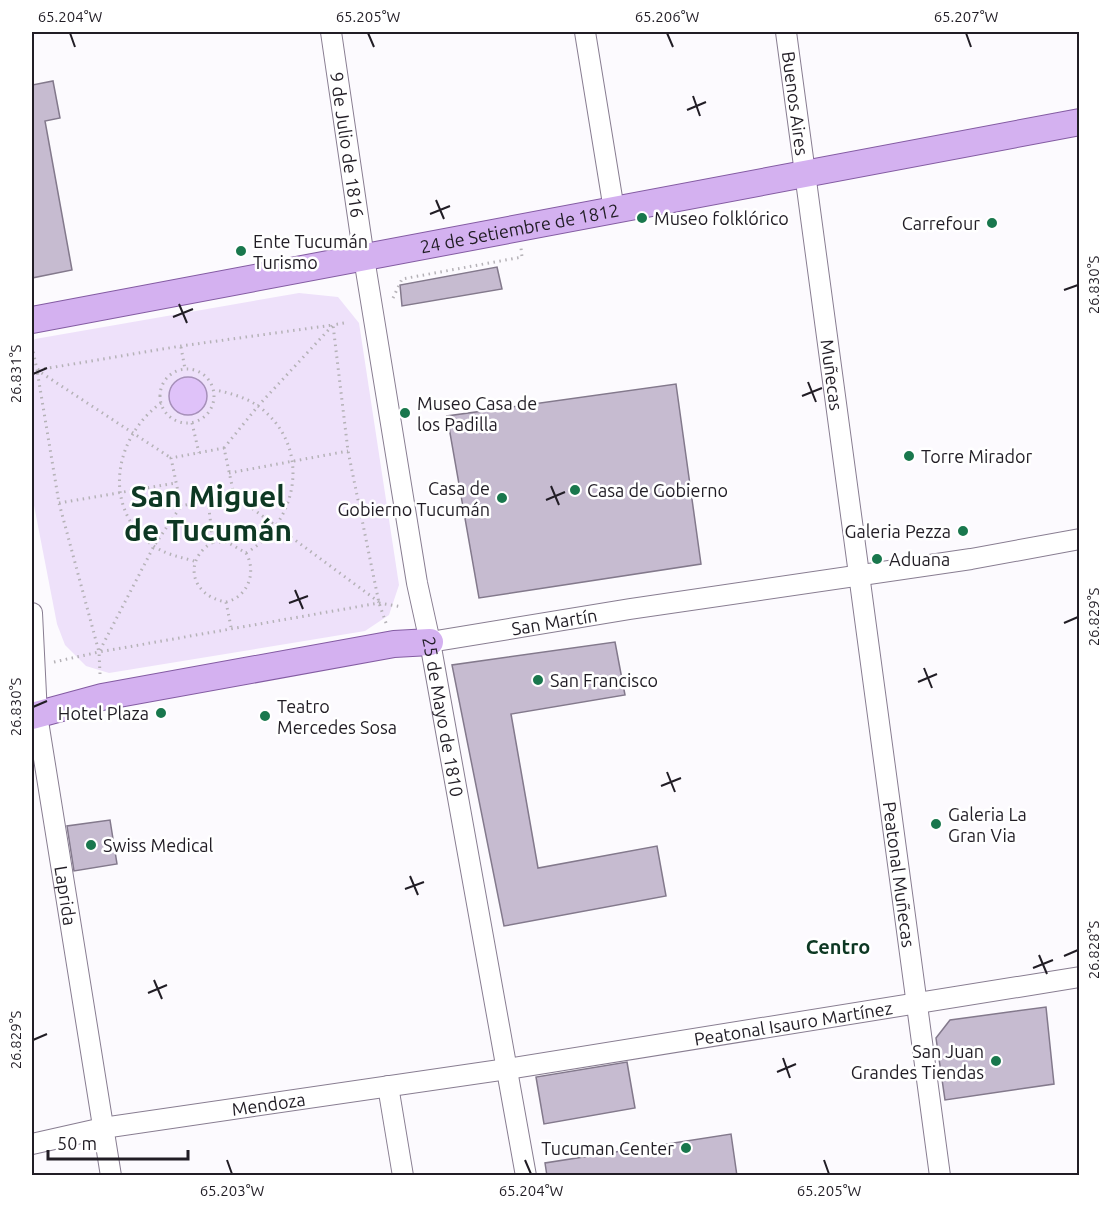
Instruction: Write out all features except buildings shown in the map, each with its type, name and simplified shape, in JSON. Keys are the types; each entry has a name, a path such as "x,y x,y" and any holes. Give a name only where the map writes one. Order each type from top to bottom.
{"main road":[{"name":"24 de Setiembre de 1812","path":"32,320 520,227 806,176 1080,122"},
{"name":"San Martín","path":"34,716 102,697 394,644 430,642"}],"street":[{"name":"9 de Julio de 1816","path":"331,32 364,258"},
{"path":"585,32 614,210"},
{"name":"Buenos Aires","path":"786,32 806,176"},
{"name":"Muñecas","path":"806,176 858,575"},
{"name":"25 de Mayo de 1810","path":"364,258 417,583 430,642 526,1176"},
{"name":"San Martín","path":"430,642 971,559 1080,539"},
{"name":"Peatonal Muñecas","path":"858,575 940,1176"},
{"name":"Laprida","path":"32,613 36,666 34,716 111,1176"},
{"name":"Peatonal Isauro Martínez","path":"507,1069 1080,977"},
{"name":"Mendoza","path":"32,1144 103,1128 507,1069"},
{"path":"388,1086 403,1176"}],"path":[{"path":"393,298 402,279 522,257 520,227"},
{"path":"32,371 344,322"},
{"path":"37,370 171,458 224,448 258,406 333,325"},
{"path":"333,325 348,451 379,603"},
{"path":"32,346 59,503 99,652"},
{"path":"181,346 184,369"},
{"path":"215,390 213,406 208,414 192,423 175,420 168,415 161,403 163,383 176,371 184,369 202,373 215,390 237,395 258,406 274,421 286,440 292,462 290,496 276,528 260,544 246,553"},
{"path":"161,403 147,413 131,432 121,461 120,492 127,513 139,531 154,546 174,557 194,561"},
{"path":"192,423 199,453"},
{"path":"224,448 234,495 379,603"},
{"path":"229,473 348,451"},
{"path":"171,458 181,506"},
{"path":"59,503 176,483"},
{"path":"99,652 154,546 181,506 234,495"},
{"path":"208,501 213,542"},
{"path":"406,513 462,505"},
{"path":"213,542 227,542 246,553 252,570 249,584 233,600 226,602 214,600 202,591 194,577 194,561 202,549 213,542"},
{"path":"226,602 231,627"},
{"path":"36,666 231,627 379,603"}],"shaded area":[{"path":"299,293 338,297 359,323 399,585 389,615 365,631 109,673 86,666 65,645 57,624 32,495 32,343 35,339"},
{"path":"188,377 202,382 207,396 202,410 188,415 174,410 169,396 174,382"}],"place":[{"name":"Museo folklórico","path":"642,218"},
{"name":"Carrefour","path":"992,223"},
{"name":"Ente Tucumán Turismo","path":"241,251"},
{"name":"Museo Casa de los Padilla","path":"405,413"},
{"name":"Torre Mirador","path":"909,456"},
{"name":"Casa de Gobierno","path":"575,490"},
{"name":"Casa de Gobierno Tucumán","path":"502,498"},
{"name":"Galeria Pezza","path":"963,531"},
{"name":"Aduana","path":"877,559"},
{"name":"San Francisco","path":"538,680"},
{"name":"Hotel Plaza","path":"161,713"},
{"name":"Teatro Mercedes Sosa","path":"265,716"},
{"name":"Galeria La Gran Via","path":"936,824"},
{"name":"Swiss Medical","path":"91,845"},
{"name":"San Juan Grandes Tiendas","path":"996,1061"},
{"name":"Tucuman Center","path":"686,1148"}],"district":[{"name":"San Miguel de Tucumán","path":"208,513"},
{"name":"Centro","path":"838,946"}]}
